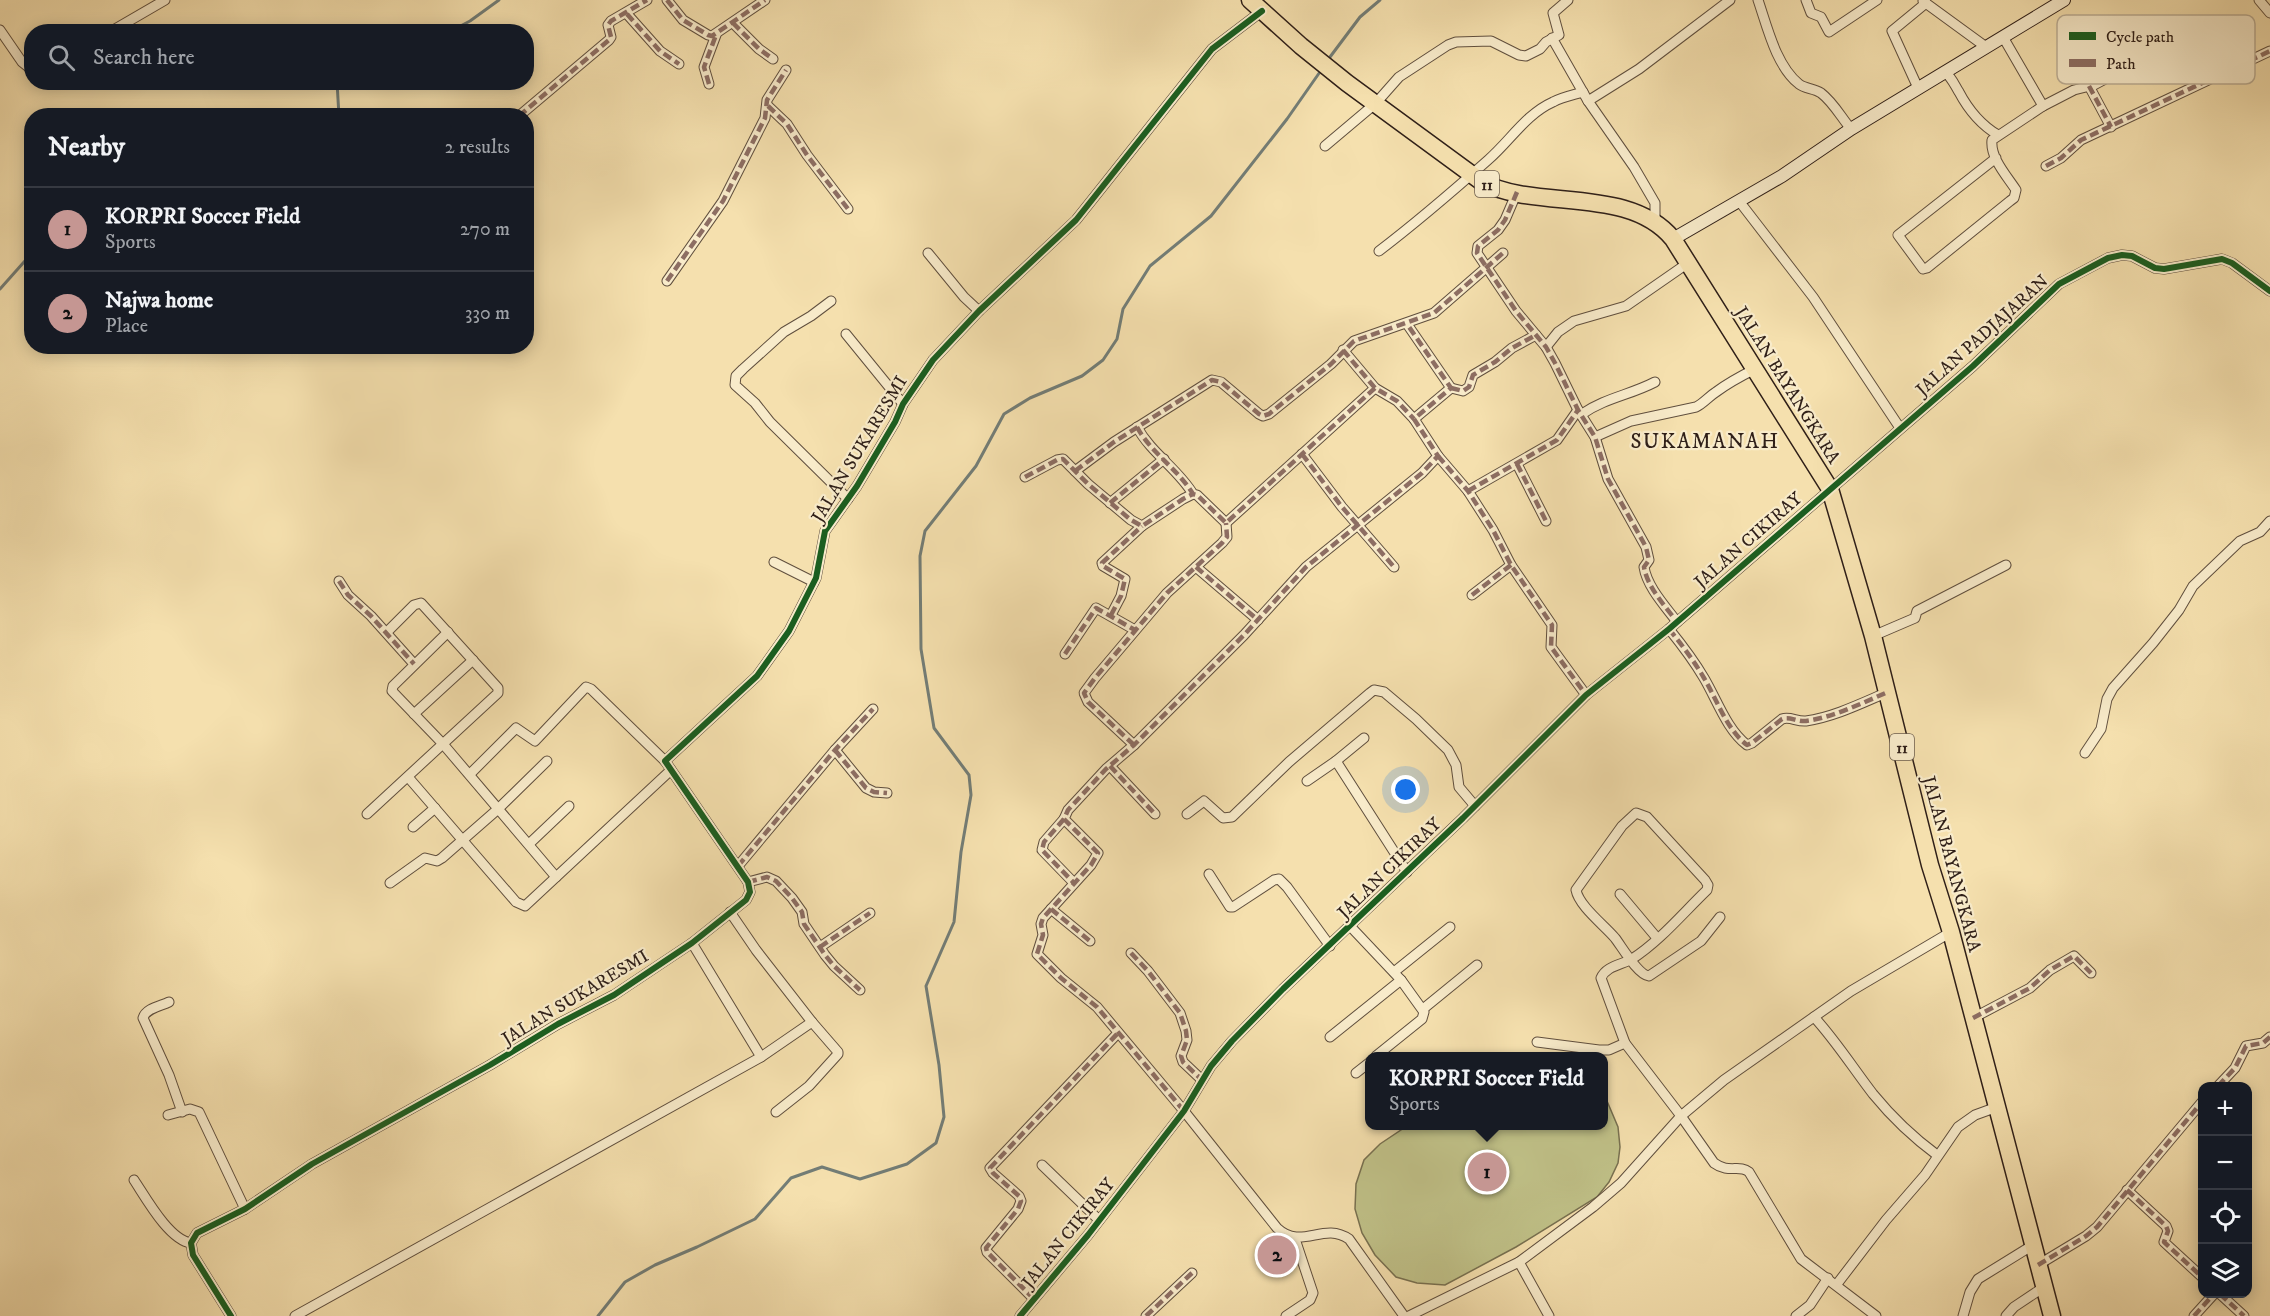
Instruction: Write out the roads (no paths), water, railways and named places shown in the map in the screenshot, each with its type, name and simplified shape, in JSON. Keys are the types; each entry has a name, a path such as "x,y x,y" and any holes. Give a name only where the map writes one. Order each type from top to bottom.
{"highway":[{"name":"11","path":"1256,6 1347,83 1471,174 1491,186 1621,208 1655,221"},
{"name":"JALAN BAYANGKARA","path":"1655,221 1673,239 1830,489 1873,636 1930,865 1951,932 2052,1316"}],"street":[{"path":"124,24 165,0"},
{"path":"528,108 609,40 611,37 609,23 647,0"},
{"path":"667,0 683,20 708,35 716,35"},
{"path":"709,84 704,67 716,35 765,0"},
{"path":"1325,146 1376,104 1399,77 1448,45 1456,42 1491,41 1526,56 1540,49 1559,32 1553,13 1568,0"},
{"path":"1379,251 1430,211 1540,110 1553,102 1586,97 1639,69 1730,0"},
{"path":"1806,0 1811,14 1821,17 1830,32 1877,0"},
{"path":"1673,239 1782,176 1851,129 2064,0"},
{"path":"2259,0 2270,13"},
{"path":"1760,1 1770,38 1795,79 1804,87 1822,94 1851,129"},
{"path":"1918,88 1892,31 1924,1 1986,47"},
{"name":"JALAN SUKARESMI","path":"462,839 519,904 528,905 764,668 789,631 814,582 825,531 848,499 895,422 903,404 933,360 979,311 1082,213 1212,49 1256,6"},
{"path":"627,14 660,51 679,64"},
{"path":"732,22 759,50 773,59"},
{"path":"0,30 24,64"},
{"path":"2003,37 2043,106"},
{"path":"1552,38 1586,97 1634,167 1655,203 1655,221"},
{"path":"2255,58 2270,51"},
{"path":"667,281 723,201 765,118 767,100 786,70"},
{"path":"1945,72 1952,77 1959,94 1978,119 1998,135"},
{"path":"1996,158 1898,235 1923,269 2014,198 2016,190 1996,158 1991,143 1998,135 2043,106 2074,90 2093,84"},
{"path":"2046,166 2061,158 2081,140 2201,84"},
{"path":"2089,86 2111,127"},
{"path":"768,106 787,124 807,155 848,209"},
{"path":"1517,192 1498,230 1476,249 1516,311 1546,347 1595,437 1608,479 1646,547 1649,560 1644,567 1645,574 1677,622"},
{"path":"1739,201 1813,297 1900,429"},
{"path":"928,253 964,297 979,311"},
{"path":"1075,471 1137,427 1212,380 1221,382 1259,414 1267,415 1331,364 1354,341 1434,313 1503,253"},
{"name":"JALAN PADJAJARAN","path":"1830,489 1979,360 2059,284 2108,258 2128,255 2155,268 2164,269 2222,259 2232,263 2270,291"},
{"path":"1546,347 1558,332 1574,321 1626,306 1688,263"},
{"path":"831,301 784,332 736,376 735,385 848,499"},
{"path":"1407,324 1451,388 1463,391 1469,387 1473,375 1495,362 1512,348 1536,335"},
{"path":"846,334 903,404"},
{"path":"1343,350 1375,388 1407,409 1438,456 1468,491 1493,530 1511,565 1552,625 1551,647 1586,695"},
{"path":"1595,437 1631,421 1704,404 1713,394 1755,369"},
{"path":"1468,491 1557,440 1580,412 1599,402 1636,392 1655,382"},
{"path":"1226,523 1364,401 1375,388"},
{"path":"1414,420 1451,388"},
{"path":"1134,746 1084,696 1095,678 1167,593 1224,540 1227,534 1226,523 1197,495 1193,494 1185,480 1141,435 1137,427"},
{"path":"1302,454 1394,567"},
{"path":"1074,884 1042,850 1044,842 1064,819 1068,810 1258,620 1306,567 1422,473 1438,456"},
{"path":"1025,477 1061,459 1110,503 1142,526"},
{"path":"1110,503 1164,459"},
{"path":"1517,464 1546,521"},
{"name":"JALAN CIKIRAY","path":"1020,1316 1184,1111 1202,1080 1232,1041 1586,695 1670,629 1830,489"},
{"path":"1111,615 1121,596 1125,579 1103,566 1102,563 1142,526 1193,494"},
{"path":"2085,753 2101,729 2107,699 2113,688 2179,610 2193,586 2240,541 2260,532 2270,521"},
{"path":"774,562 814,582"},
{"path":"1472,595 1511,565"},
{"path":"1873,636 1915,618 1917,611 2006,565"},
{"path":"1196,567 1258,620"},
{"path":"339,581 348,595 387,632 414,664"},
{"path":"366,814 498,693 498,688 419,603 387,632"},
{"path":"1065,654 1093,610 1099,608 1135,630"},
{"path":"1670,629 1687,651 1740,739 1747,745 1782,719 1788,717 1804,721 1843,711 1888,692"},
{"path":"448,632 391,688 470,774 556,877"},
{"path":"414,714 473,660"},
{"path":"470,774 516,728 535,741 586,687 591,689 668,766 748,882 764,877 776,881 802,912 804,924 834,966 860,990"},
{"path":"1187,814 1204,801 1223,818 1232,817 1289,762 1370,693 1379,690 1416,719 1448,750 1456,765 1460,787 1474,806"},
{"path":"738,866 835,750 873,709"},
{"path":"1307,781 1364,738"},
{"path":"835,750 866,788 887,794"},
{"path":"390,883 425,858 439,860 547,761"},
{"path":"1336,761 1407,872"},
{"path":"1110,766 1155,814"},
{"path":"408,777 462,839"},
{"path":"529,844 569,806"},
{"path":"413,827 435,808"},
{"path":"1720,917 1701,941 1649,976 1642,974 1631,959 1608,929 1581,900 1576,890 1622,826 1636,813 1647,817 1708,885 1707,890 1657,938 1631,959 1608,969 1601,978 1625,1043 1714,1163 1726,1170 1743,1168 1749,1172 1795,1252 1807,1264 1837,1284 1876,1316"},
{"path":"1064,819 1098,853 1042,921 1043,935 1037,954 1054,972 1097,1007 1277,1228 1288,1237 1295,1239 1335,1233 1349,1239 1407,1316 1519,1262 1614,1189 1681,1116 1724,1080 1851,991 1951,932"},
{"path":"1209,874 1230,907 1279,879 1330,946"},
{"name":"JALAN SUKARESMI","path":"191,1243 200,1231 244,1209 312,1164 490,1065 558,1024 614,995 692,943 749,896 748,882"},
{"path":"1620,894 1657,938"},
{"path":"1051,909 1090,941"},
{"path":"730,912 756,950 838,1054 808,1087 776,1113"},
{"path":"820,947 870,914"},
{"path":"1350,926 1397,976 1423,1009 1425,1015 1381,1052"},
{"path":"1330,1037 1450,927"},
{"path":"692,943 761,1057"},
{"path":"1131,953 1180,1013 1187,1040 1181,1056 1183,1062 1202,1080"},
{"path":"1973,1018 2030,988 2050,970 2074,956 2091,973"},
{"path":"1423,1009 1477,965"},
{"path":"170,1002 149,1010 143,1018 170,1075 182,1112"},
{"path":"1814,1017 1835,1040 1876,1097 1937,1155"},
{"path":"295,1316 761,1057 812,1022"},
{"path":"1034,1299 987,1252 986,1248 1018,1209 1021,1201 1019,1196 990,1168 1118,1033"},
{"path":"2222,1082 2235,1068 2246,1046 2263,1042 2270,1037"},
{"path":"1537,1042 1599,1050 1609,1050 1625,1043"},
{"path":"1356,1073 1365,1066"},
{"path":"1837,1284 1860,1252 1925,1174 1950,1136 1965,1121 1997,1107"},
{"path":"2038,1265 2097,1227 2198,1107"},
{"path":"168,1115 190,1109 198,1112 244,1209"},
{"path":"1042,1165 1099,1220"},
{"path":"134,1180 168,1229 184,1242 191,1243 193,1255 231,1316"},
{"path":"2127,1190 2166,1226 2168,1231 2163,1239 2164,1242 2198,1273"},
{"path":"1286,1316 1310,1300 1313,1293 1295,1239"},
{"path":"1963,1316 1970,1292 1978,1279 2033,1245"},
{"path":"1519,1262 1549,1316"},
{"path":"1146,1316 1192,1273"},
{"path":"1796,1316 1810,1305 1828,1278"},
{"path":"2006,1316 2014,1307 2044,1287"},
{"path":"2194,1316 2210,1298"},
{"path":"2225,1298 2244,1316"}],"waterway":[{"path":"464,24 499,0"},
{"path":"1327,61 1360,17 1380,0"},
{"path":"598,1316 625,1282 655,1265 755,1219 791,1178 822,1167 860,1179 907,1164 936,1143 944,1117 939,1065 926,986 954,922 961,852 971,795 969,775 934,728 921,649 920,556 925,531 976,466 1004,414 1030,398 1082,376 1103,360 1117,339 1123,309 1150,266 1211,216 1287,119 1322,69"},
{"path":"337,90 339,108"},
{"path":"0,289 24,262"}],"place":[{"name":"KORPRI Soccer Field","path":"1487,1172"},
{"name":"Najwa home","path":"1277,1255"}],"district":[{"name":"SUKAMANAH","path":"1705,441"}]}
